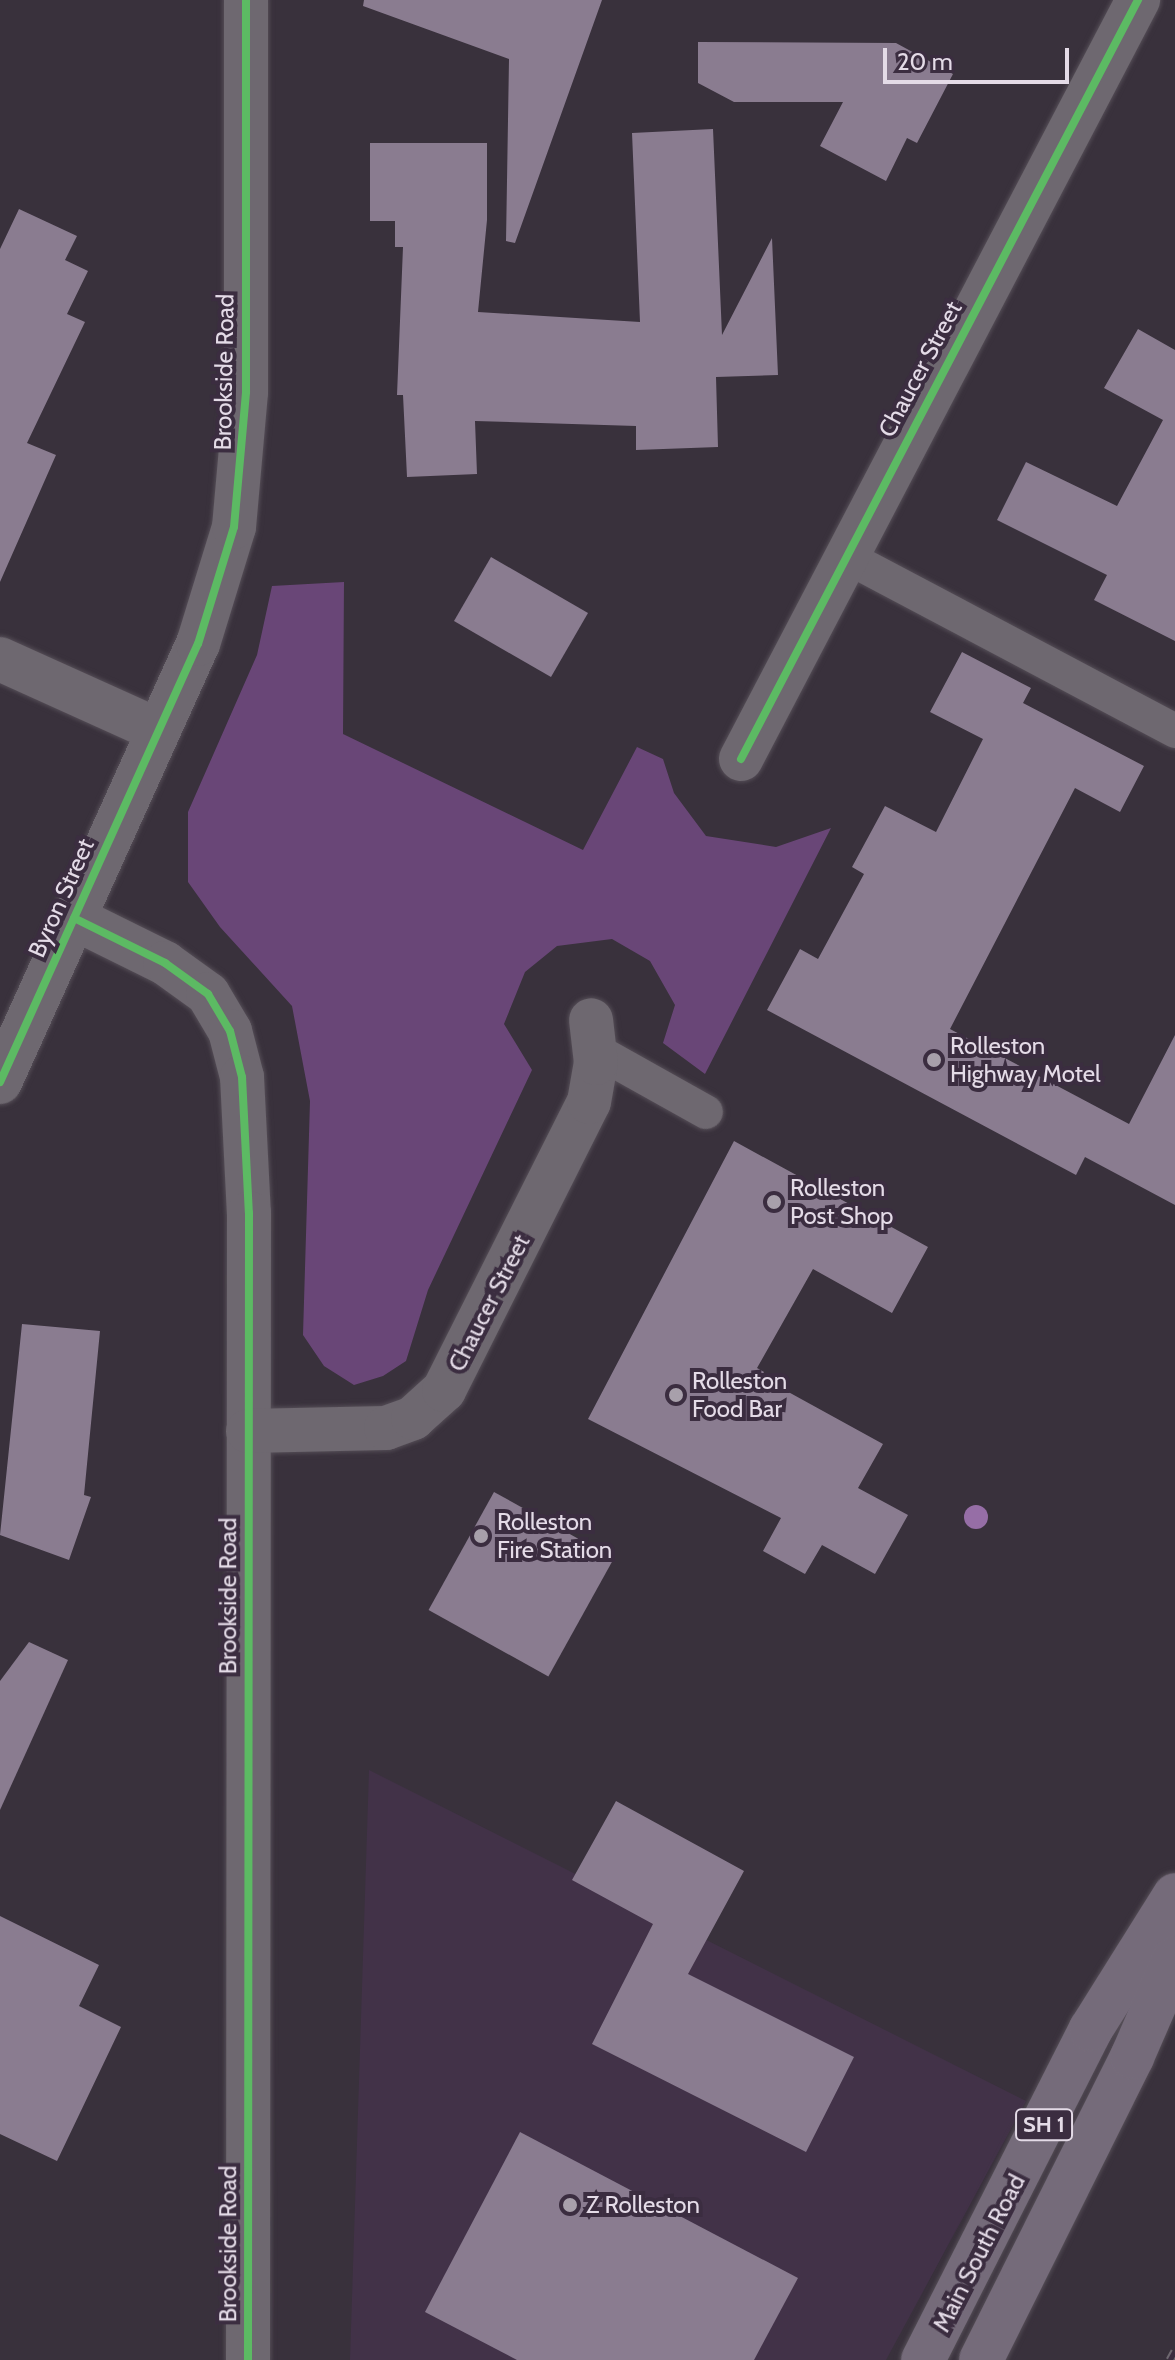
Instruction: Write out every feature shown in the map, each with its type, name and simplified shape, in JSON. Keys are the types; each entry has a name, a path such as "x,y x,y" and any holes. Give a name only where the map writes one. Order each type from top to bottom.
{"highway":[{"name":"Main South Road","path":"923,2360 1091,2029 1175,1895"},
{"name":"Main South Road","path":"981,2360 1132,2057 1175,1958"}],"street":[{"name":"Brookside Road","path":"157,730 217,593 240,488 246,392 246,0"},
{"name":"Chaucer Street","path":"741,759 1138,0"},
{"path":"0,659 157,730"},
{"name":"Byron Street","path":"0,1082 157,730"},
{"name":"Brookside Road","path":"74,918 190,979 220,1011 238,1053 249,1213 248,2360"},
{"name":"Chaucer Street","path":"248,1431 386,1428 413,1418 434,1400 452,1376 582,1118 594,1083 593,1035"}],"lane":[{"path":"845,556 1175,731"},
{"path":"593,1035 706,1112"}],"shaded area":[{"path":"344,582 343,734 583,850 637,747 663,759 674,793 706,836 776,847 831,828 705,1074 663,1043 675,1005 650,961 612,939 557,946 525,972 504,1024 532,1070 428,1290 406,1361 383,1376 354,1385 324,1366 303,1335 310,1101 292,1006 220,927 188,882 188,812 257,655 272,586"},
{"path":"369,1770 1026,2101 886,2360 350,2360"}],"building":[{"path":"364,0 602,0 515,243 506,241 509,59 363,6"},
{"path":"698,42 896,43 953,74 917,143 907,138 886,181 820,146 843,102 734,102 698,83"},
{"path":"713,129 722,335 772,238 778,375 716,377 718,447 636,450 636,426 475,421 477,474 407,477 403,395 397,395 403,247 395,247 395,221 370,221 370,143 487,143 487,220 478,312 640,322 632,133"},
{"path":"19,209 77,236 65,260 88,271 67,314 85,322 27,443 56,455 0,582 0,249"},
{"path":"1138,329 1175,350 1175,641 1094,600 1107,575 997,520 1026,462 1117,506 1163,420 1104,388"},
{"path":"491,557 588,613 551,677 454,621"},
{"path":"962,652 1031,688 1023,703 1144,766 1120,812 1075,788 950,1029 1129,1124 1175,1035 1175,1205 1085,1157 1076,1175 767,1010 800,949 818,959 864,874 852,867 885,806 936,832 983,739 930,712"},
{"path":"734,1141 928,1247 892,1313 813,1269 757,1368 764,1372 761,1377 883,1444 858,1488 908,1515 875,1574 822,1545 805,1574 763,1551 781,1518 588,1419"},
{"path":"22,1324 100,1331 84,1495 91,1497 69,1560 0,1535"},
{"path":"494,1492 614,1558 548,1676 429,1610"},
{"path":"29,1642 68,1660 0,1810 0,1681"},
{"path":"616,1801 744,1871 688,1974 854,2057 806,2152 592,2044 653,1924 572,1880"},
{"path":"0,1916 99,1965 79,2006 121,2027 57,2161 0,2134"},
{"name":"Z Rolleston","path":"520,2132 798,2278 754,2360 517,2360 425,2312"}],"railway":[{"path":"1170,2360 1175,2351"}],"cycle path":[{"path":"0,1082 198,644 234,527 246,392 246,0"},
{"path":"741,759 1138,0"},
{"path":"74,918 165,963 208,994 230,1031 242,1077 249,1213 248,2360"}],"place":[{"name":"Rolleston Highway Motel","path":"934,1060"},
{"name":"Rolleston Post Shop","path":"774,1202"},
{"name":"Rolleston Food Bar","path":"676,1395"},
{"name":"Rolleston Fire Station","path":"481,1536"},
{"name":"Z Rolleston","path":"570,2205"}]}
